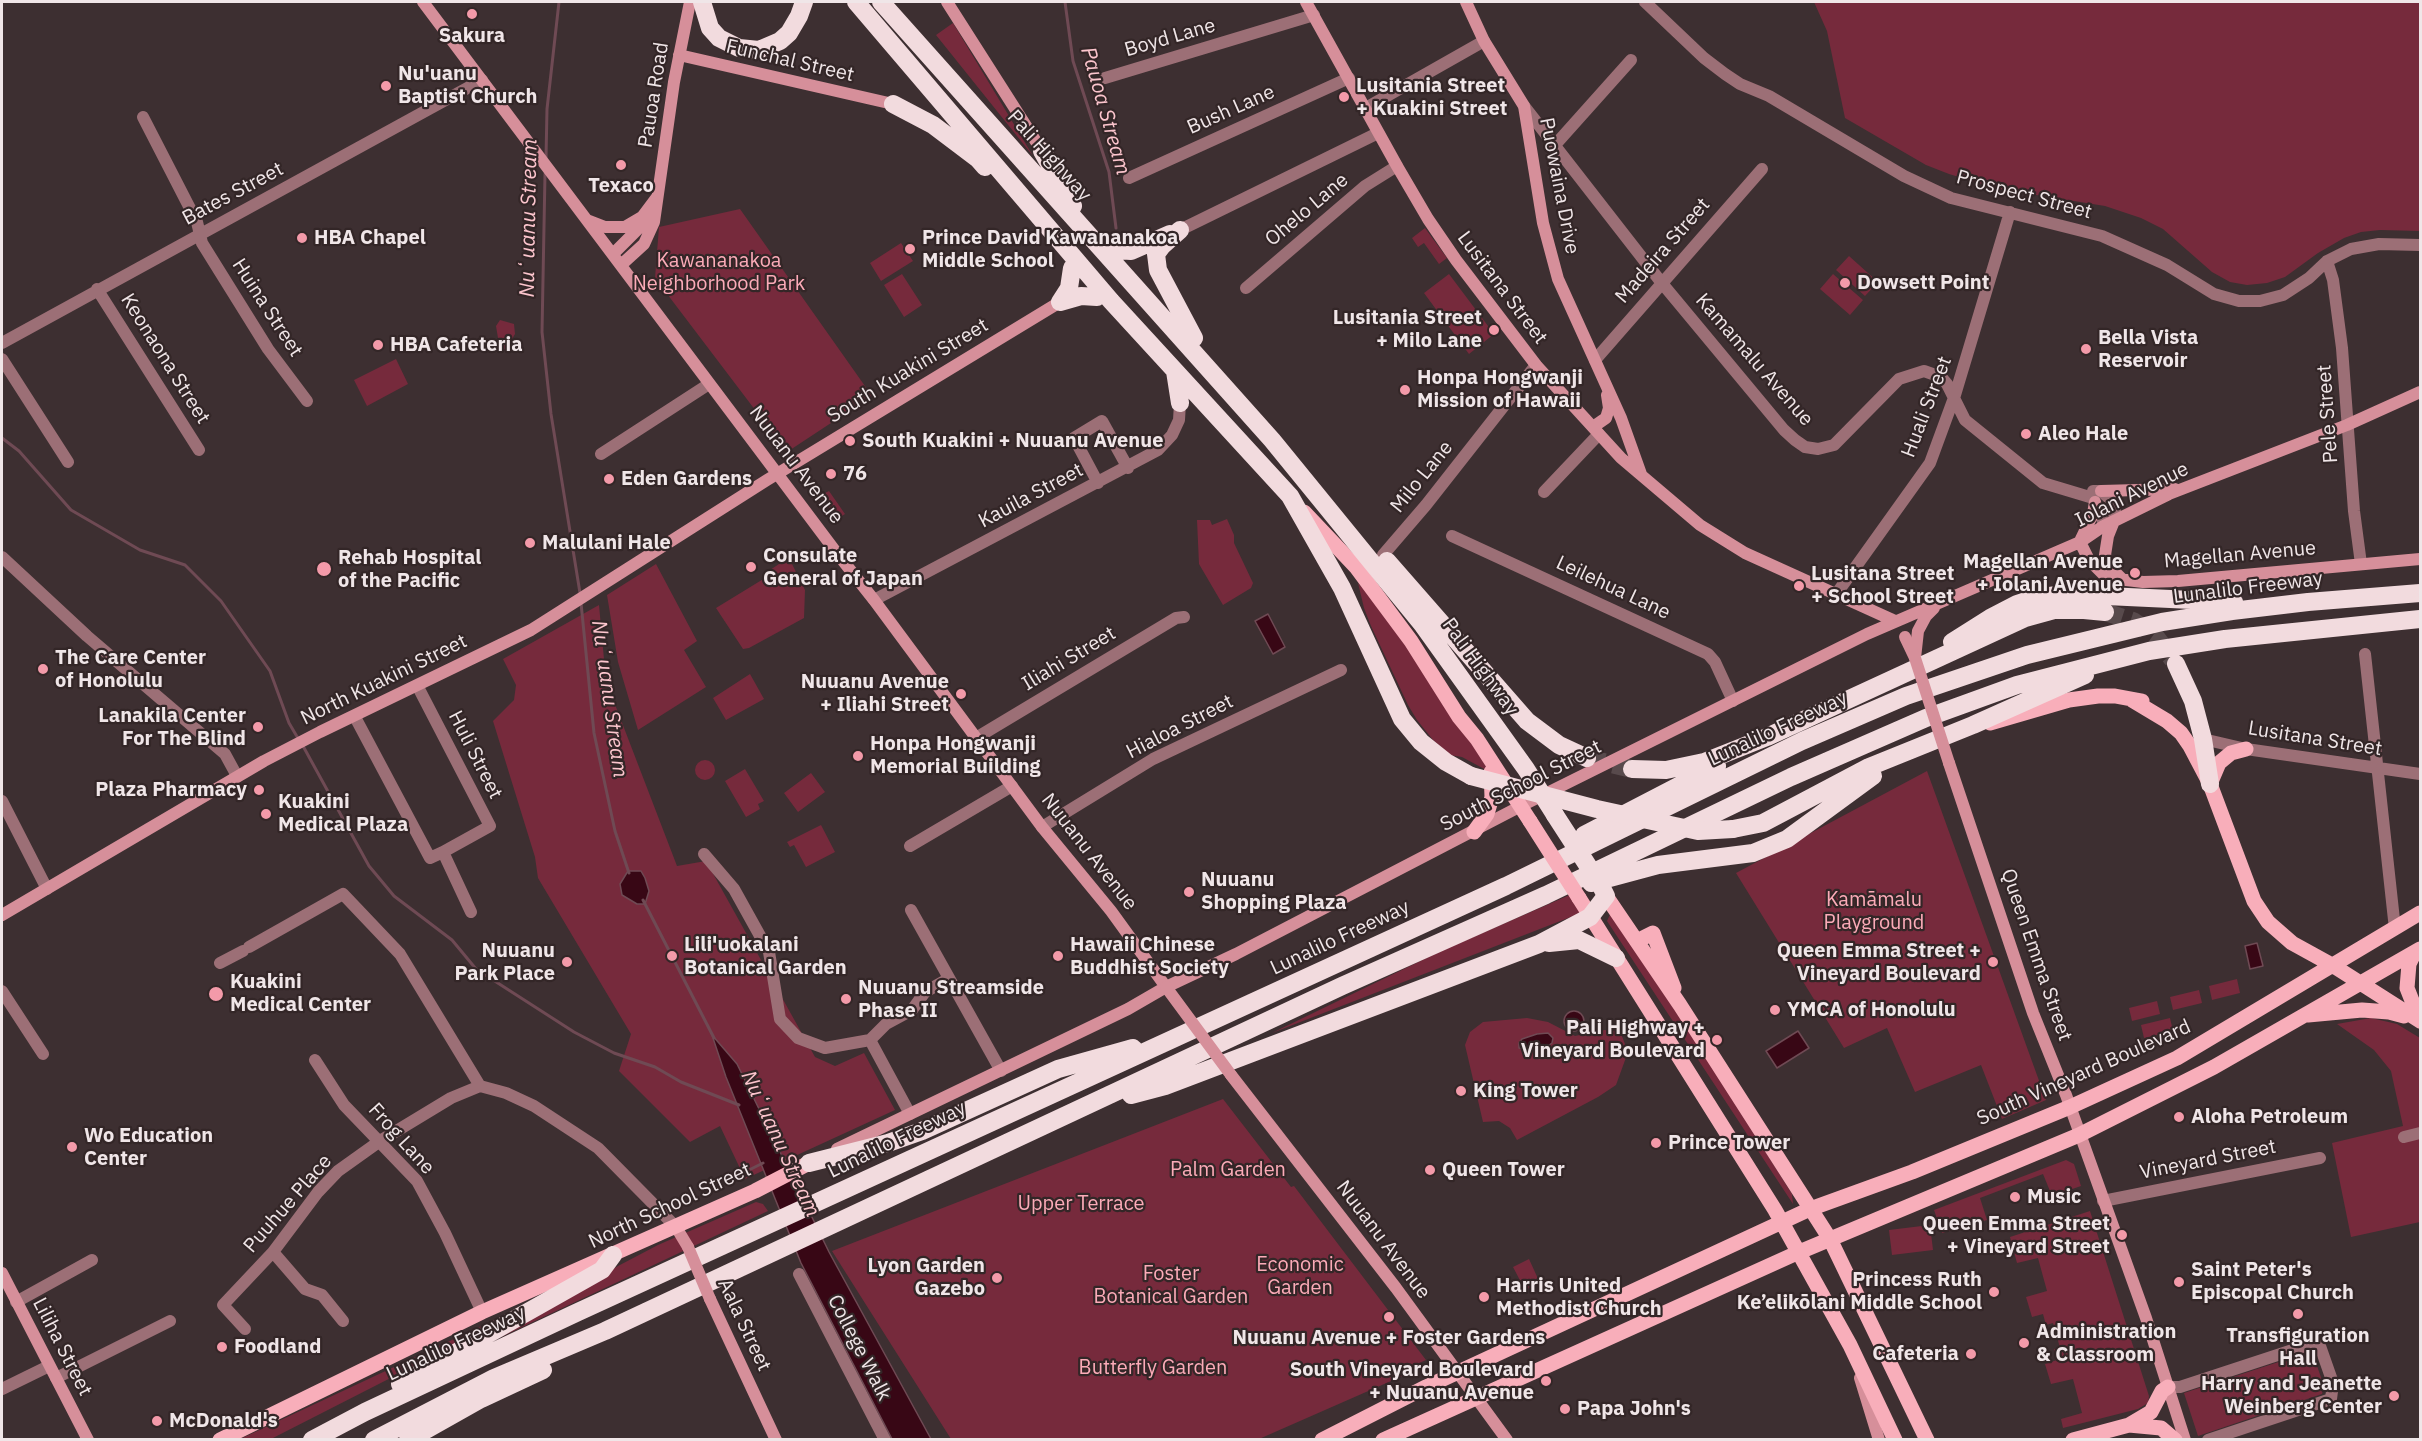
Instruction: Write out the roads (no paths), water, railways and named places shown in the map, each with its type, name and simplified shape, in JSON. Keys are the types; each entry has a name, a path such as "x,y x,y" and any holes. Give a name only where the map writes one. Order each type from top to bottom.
{"highway":[{"path":"702,2 710,28 719,38 740,48 759,50 780,41 789,33 804,2"},
{"name":"Pali Highway","path":"856,2 1071,255 1290,496"},
{"name":"Pali Highway","path":"882,2 1213,371 1422,624 1526,769 1604,891"},
{"path":"893,104 933,125 978,159 1144,350 1155,349"},
{"path":"1042,151 1066,191 1081,224"},
{"path":"1100,244 1116,250 1131,251 1180,230"},
{"path":"1180,230 1156,254 1158,270 1213,371"},
{"path":"1060,302 1069,288 1072,268"},
{"path":"1060,302 1081,296 1097,297"},
{"path":"1175,371 1180,404"},
{"path":"1291,464 1383,555 1527,721 1559,745 1587,758"},
{"path":"1290,496 1342,588 1402,719 1421,742 1446,762 1471,776 1597,809 1698,831 1733,829 1763,823 1869,767 1973,725 2091,672 2149,651"},
{"name":"Lunalilo Freeway","path":"312,1440 365,1412 578,1312 1415,928 1847,720 1926,688 2027,655 2113,632 2187,617 2308,602 2421,593"},
{"path":"1632,769 1666,770 1704,762 1767,737 1914,663 1990,618 2017,604 2035,598 2064,594 2219,602 2308,602"},
{"path":"1914,663 2025,618 2054,610 2104,612"},
{"path":"374,1440 494,1378 605,1331 1342,986 1546,895 1791,777 1897,729 2017,685 2149,651 2225,639 2421,619"},
{"path":"2176,664 2193,701 2204,739 2210,784"},
{"path":"1415,928 1767,737"},
{"path":"1546,895 1658,865 1753,853 1787,839 1890,764 1899,755"},
{"path":"1083,1109 1165,1086 1539,944 1590,917 1604,891"},
{"path":"1539,944 1580,940 1616,958"},
{"path":"806,1164 888,1143 922,1131 1071,1064 1173,1040"},
{"path":"304,1440 602,1270 613,1255"},
{"path":"408,1440 481,1399 562,1362 605,1331"}],"main road":[{"name":"Nuuanu Avenue","path":"423,2 874,600 1042,828 1111,911 1244,1093 1396,1288 1458,1374 1478,1397 1507,1440"},
{"name":"Pauoa Road","path":"621,265 644,244 656,216 657,196 679,55 690,2"},
{"path":"947,2 1042,151"},
{"name":"Lusitana Street","path":"1306,2 1397,166 1456,260 1536,365 1621,458 1700,525 1745,553 1895,621"},
{"name":"Puowaina Drive","path":"1466,2 1484,41 1524,106 1543,223 1558,279 1621,418 1641,474"},
{"name":"Funchal Street","path":"679,55 893,104"},
{"path":"587,220 605,227 625,227 642,217 657,196"},
{"path":"613,254 646,222 657,196"},
{"name":"South Kuakini Street","path":"778,473 1060,302"},
{"path":"1596,431 1606,418 1609,408 1605,382"},
{"name":"Iolani Avenue","path":"1895,621 2080,542 2110,523 2180,490 2347,425 2421,392"},
{"name":"North Kuakini Street","path":"2,915 237,776 320,732 418,687 531,630 778,473"},
{"path":"2080,542 2090,523 2098,497 2170,488 2180,490"},
{"name":"Pali Highway","path":"1290,496 1363,576 1411,641 1459,717 1477,739 1521,806 1781,1222 1850,1345 1895,1440"},
{"path":"2110,523 2105,555 2109,566 2124,580"},
{"name":"Magellan Avenue","path":"2080,542 2089,560 2103,574 2110,578 2124,580 2178,581 2421,559"},
{"path":"1914,663 1918,633 1926,616 1940,603"},
{"name":"South School Street","path":"1166,987 1236,954 1521,806 1895,621"},
{"name":"Queen Emma Street","path":"1895,621 1905,637 2033,1013 2070,1107 2146,1318 2185,1440"},
{"path":"1973,725 1998,722 2079,699 2115,696 2157,702 2190,731 2204,739"},
{"path":"2132,700 2155,712 2181,733 2210,784 2254,901 2263,915 2292,943 2332,965 2420,1021"},
{"path":"1474,832 1487,814 1492,792 1491,772 1477,739"},
{"path":"2210,784 2219,763 2231,753 2246,748"},
{"name":"Pali Highway","path":"1604,891 1830,1239 1927,1440"},
{"name":"South Vineyard Boulevard","path":"1322,1440 1426,1387 1810,1209 1912,1172 2070,1107 2177,1058 2421,914"},
{"path":"1383,1440 1797,1253 2079,1135 2214,1067 2418,950"},
{"path":"2418,950 2409,964 2407,988 2420,1021"},
{"name":"North School Street","path":"220,1440 482,1312 755,1191 806,1164 1128,1009 1166,987"},
{"path":"2306,1015 2370,1011 2389,1012 2420,1021"},
{"name":"Aala Street","path":"676,1227 688,1247 776,1440"},
{"name":"Liliha Street","path":"2,1273 88,1440"},
{"path":"1850,1345 1879,1440"},
{"path":"2073,1440 2129,1425 2151,1412 2162,1391 2168,1387"},
{"path":"2129,1425 2161,1428 2175,1440"}],"street":[{"name":"Prospect Street","path":"1645,2 1704,58 1740,84 1769,96 1905,176 1951,198 2102,236 2167,265 2214,294 2239,301 2260,301 2283,295 2309,278 2327,261 2351,249 2379,244 2421,245"},
{"name":"Boyd Lane","path":"1105,78 1314,15"},
{"path":"1364,108 1484,41"},
{"path":"1555,145 1631,60"},
{"name":"Bush Lane","path":"1129,178 1349,78"},
{"name":"Bates Street","path":"2,343 200,233 322,170 482,80"},
{"name":"Kamamalu Avenue","path":"1524,106 1661,282 1784,430 1805,447 1825,448 1838,443 1899,379 1924,371 1941,377 1955,395 1965,420 2043,483 2098,497"},
{"name":"Huina Street","path":"143,117 197,222 202,243 268,349 307,401"},
{"path":"1180,230 1378,133"},
{"name":"Ohelo Lane","path":"1246,288 1365,186 1397,166"},
{"name":"Madeira Street","path":"1595,360 1762,169"},
{"name":"Huali Street","path":"1837,593 1930,463 1955,395 2010,212"},
{"name":"Pele Street","path":"2327,261 2333,280 2342,348 2361,564"},
{"name":"Keonaona Street","path":"97,289 199,450"},
{"path":"2,359 68,462"},
{"name":"Milo Lane","path":"1383,555 1426,505 1536,365"},
{"path":"601,454 710,384"},
{"name":"Kauila Street","path":"874,600 1128,468 1158,450 1172,435 1179,420 1180,404"},
{"path":"1098,483 1074,438 1102,422 1128,468"},
{"path":"1544,492 1596,431"},
{"path":"2098,497 2110,499 2115,510 2110,523"},
{"name":"Leilehua Lane","path":"1452,536 1699,649 1715,662 1733,701"},
{"path":"2,557 87,636 225,754 237,776"},
{"name":"Iliahi Street","path":"976,738 1176,618 1184,617"},
{"path":"2365,654 2395,929"},
{"name":"Hialoa Street","path":"1042,828 1153,759 1341,670"},
{"name":"Huli Street","path":"418,687 490,826 443,852"},
{"path":"355,717 430,858 443,852 471,912"},
{"name":"Lusitana Street","path":"2204,739 2246,748 2421,774"},
{"path":"910,846 1012,786"},
{"path":"2,801 47,889"},
{"path":"704,854 734,889 769,952 780,1019 798,1038 825,1048 870,1040 886,1024 912,1010 925,992 948,979"},
{"path":"220,963 343,894 400,954 480,1086 506,1093 534,1106 598,1148 676,1227"},
{"path":"911,910 1001,1071"},
{"path":"2,991 43,1054"},
{"path":"870,1040 910,1114"},
{"name":"Frog Lane","path":"315,1060 344,1105 417,1181 445,1233 482,1312"},
{"name":"Puuhue Place","path":"245,1329 223,1305 273,1252 318,1192 338,1171 380,1141 451,1098 480,1086"},
{"path":"2404,1137 2421,1133"},
{"name":"Vineyard Street","path":"2103,1200 2320,1158"},
{"path":"273,1252 305,1289 322,1294 343,1321"},
{"path":"16,1302 92,1260"},
{"name":"College Walk","path":"799,1274 885,1440"},
{"path":"2,1389 53,1372 170,1321"},
{"path":"2168,1387 2180,1387 2314,1343 2320,1346 2333,1383 2331,1399 2208,1440"}],"waterway":[{"name":"Nuʻuanu Stream","path":"546,158 547,109 559,2"},
{"name":"Pauoa Stream","path":"1065,2 1073,61 1109,172 1116,228"},
{"name":"Nuʻuanu Stream","path":"545,174 542,332 551,414 580,593"},
{"path":"2,438 19,451 71,510 140,550 185,565 221,601 270,671 289,723 299,740"},
{"name":"Nuʻuanu Stream","path":"581,603 594,733 615,831 629,873"},
{"path":"303,746 369,866 394,896 452,940 476,969 574,1032 614,1053 655,1067 681,1082 739,1105"},
{"name":"Nuʻuanu Stream","path":"643,900 714,1038"},
{"path":"751,1169 763,1163"}],"tunnel":[{"path":"2105,612 2133,621 2156,637 2173,660"},
{"path":"1587,758 1632,769"}],"place":[{"name":"Sakura","path":"472,14"},
{"name":"Nu'uanu Baptist Church","path":"386,86"},
{"name":"Lusitania Street + Kuakini Street","path":"1344,97"},
{"name":"Texaco","path":"621,165"},
{"name":"HBA Chapel","path":"302,238"},
{"name":"Prince David Kawananakoa Middle School","path":"910,249"},
{"name":"Dowsett Point","path":"1845,283"},
{"name":"Lusitania Street + Milo Lane","path":"1494,330"},
{"name":"HBA Cafeteria","path":"378,345"},
{"name":"Bella Vista Reservoir","path":"2086,349"},
{"name":"Honpa Hongwanji Mission of Hawaii","path":"1405,390"},
{"name":"Aleo Hale","path":"2026,434"},
{"name":"South Kuakini + Nuuanu Avenue","path":"850,441"},
{"name":"76","path":"831,474"},
{"name":"Eden Gardens","path":"609,479"},
{"name":"Malulani Hale","path":"530,543"},
{"name":"Consulate General of Japan","path":"751,567"},
{"name":"Rehab Hospital of the Pacific","path":"324,569"},
{"name":"Magellan Avenue + Iolani Avenue","path":"2135,573"},
{"name":"Lusitana Street + School Street","path":"1799,586"},
{"name":"The Care Center of Honolulu","path":"43,669"},
{"name":"Nuuanu Avenue + Iliahi Street","path":"961,694"},
{"name":"Lanakila Center For The Blind","path":"258,727"},
{"name":"Honpa Hongwanji Memorial Building","path":"858,756"},
{"name":"Plaza Pharmacy","path":"259,790"},
{"name":"Kuakini Medical Plaza","path":"266,814"},
{"name":"Nuuanu Shopping Plaza","path":"1189,892"},
{"name":"Lili'uokalani Botanical Garden","path":"672,956"},
{"name":"Hawaii Chinese Buddhist Society","path":"1058,956"},
{"name":"Nuuanu Park Place","path":"567,962"},
{"name":"Queen Emma Street + Vineyard Boulevard","path":"1993,962"},
{"name":"Kuakini Medical Center","path":"216,994"},
{"name":"Nuuanu Streamside Phase II","path":"846,999"},
{"name":"YMCA of Honolulu","path":"1775,1010"},
{"name":"Pali Highway + Vineyard Boulevard","path":"1717,1040"},
{"name":"King Tower","path":"1461,1091"},
{"name":"Aloha Petroleum","path":"2179,1117"},
{"name":"Prince Tower","path":"1656,1143"},
{"name":"Wo Education Center","path":"72,1147"},
{"name":"Queen Tower","path":"1430,1170"},
{"name":"Music","path":"2015,1197"},
{"name":"Queen Emma Street + Vineyard Street","path":"2122,1235"},
{"name":"Lyon Garden Gazebo","path":"997,1278"},
{"name":"Saint Peter's Episcopal Church","path":"2179,1282"},
{"name":"Princess Ruth Ke’elikōlani Middle School","path":"1994,1292"},
{"name":"Harris United Methodist Church","path":"1484,1297"},
{"name":"Transfiguration Hall","path":"2298,1314"},
{"name":"Nuuanu Avenue + Foster Gardens","path":"1389,1317"},
{"name":"Administration & Classroom","path":"2024,1343"},
{"name":"Foodland","path":"222,1347"},
{"name":"Cafeteria","path":"1971,1354"},
{"name":"South Vineyard Boulevard + Nuuanu Avenue","path":"1546,1381"},
{"name":"Harry and Jeanette Weinberg Center","path":"2394,1396"},
{"name":"Papa John's","path":"1565,1409"},
{"name":"McDonald's","path":"157,1421"}],"park label":[{"name":"Kawananakoa Neighborhood Park","path":"719,272"},
{"name":"Kamāmalu Playground","path":"1874,912"},
{"name":"Palm Garden","path":"1228,1170"},
{"name":"Upper Terrace","path":"1081,1204"},
{"name":"Economic Garden","path":"1300,1276"},
{"name":"Foster Botanical Garden","path":"1171,1286"},
{"name":"Butterfly Garden","path":"1153,1368"}]}
